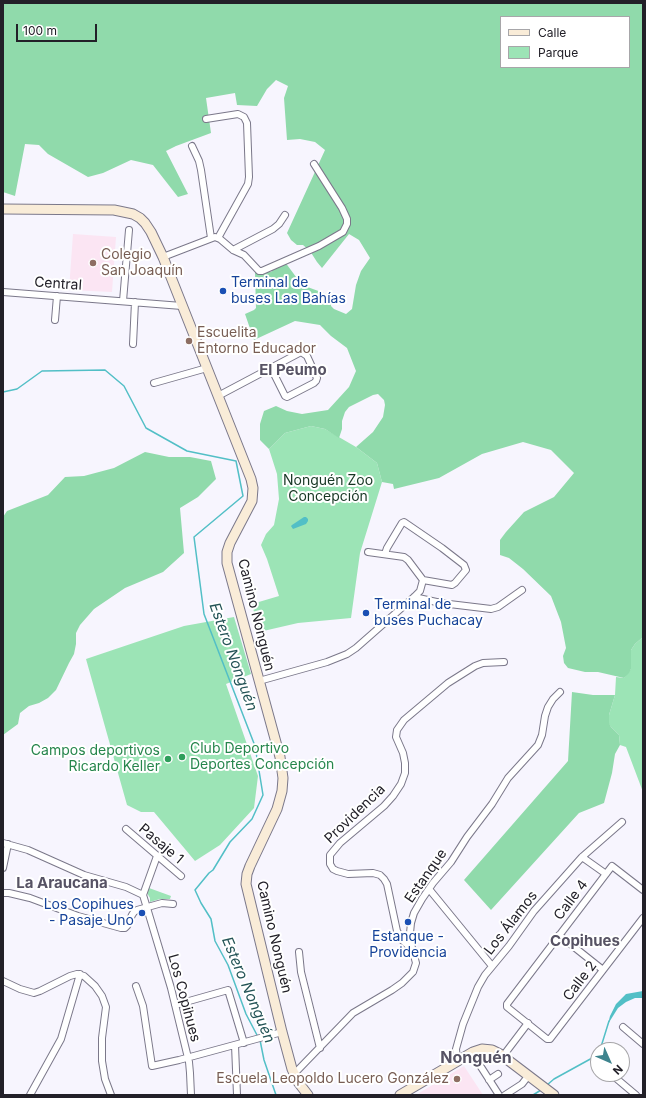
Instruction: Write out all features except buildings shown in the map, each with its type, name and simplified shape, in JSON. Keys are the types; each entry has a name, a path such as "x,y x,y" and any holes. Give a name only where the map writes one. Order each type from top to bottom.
{"main road":[{"name":"Camino Nonguén","path":"4,209 107,210 130,213 140,218 148,227 163,257 251,479 253,497 251,504 230,543 227,558 228,569 280,757 282,786 278,809 250,866 246,884 282,1032 294,1074 308,1095"},
{"path":"400,1095 480,1049 492,1050 503,1056 551,1093"}],"street":[{"path":"163,257 215,238 248,184 247,123 244,117 238,114 206,119"},
{"path":"192,146 202,170 215,238 233,250 244,255 259,271 319,246 343,232 347,224 345,213 314,164"},
{"path":"233,250 273,229 279,224 285,215"},
{"path":"123,302 129,230"},
{"name":"Central","path":"3,292 182,306"},
{"path":"55,320 57,296"},
{"path":"133,344 135,302"},
{"path":"218,396 301,352 307,356 317,378 314,383 287,397 285,396 271,368"},
{"path":"154,383 207,368"},
{"path":"368,552 404,557 423,580 452,584 455,583 466,570 466,567 442,548 404,522 387,548 385,554"},
{"path":"259,681 342,657 356,648 414,597 421,587 423,580"},
{"path":"414,597 441,603 491,609 498,607 522,590"},
{"name":"Providencia","path":"412,949 402,940 397,931 387,884 384,879 380,875 374,873 348,874 335,870 329,861 330,855 340,843 384,806 401,784 405,773 405,764 403,753 396,736 397,730 404,720 444,686 475,666 483,663 504,662"},
{"name":"Estanque","path":"294,1074 353,1013 392,990 411,974 416,963 410,939 411,923 414,913 422,899 492,804 508,778 538,745 542,735 548,707 560,692"},
{"name":"Los Álamos","path":"457,1061 456,1049 463,1024 478,987 485,975 534,911 582,857 622,822"},
{"name":"Pasaje 1","path":"126,829 181,876"},
{"path":"3,868 6,843 28,850 84,875 126,887 143,896 157,856"},
{"path":"582,857 606,874"},
{"name":"Calle 4","path":"528,1023 507,1006 612,866 643,890"},
{"path":"430,889 492,966"},
{"path":"3,893 30,898 78,916 121,928 128,926 134,912 162,903 173,904"},
{"name":"Los Copihues","path":"143,896 175,1005 188,1058 191,1095"},
{"name":"Calle 2","path":"528,1023 549,1039 643,918"},
{"path":"559,935 603,970"},
{"path":"299,952 301,972 320,1048"},
{"path":"3,981 20,989 34,992 40,991 70,976 80,974 95,986 106,1004 102,1038 102,1061 105,1079 111,1095"},
{"path":"30,1095 61,1038 80,974"},
{"path":"136,986 143,1006 152,1066 169,1063 282,1032"},
{"path":"175,1005 228,990 244,1043"},
{"path":"503,1056 528,1023"},
{"path":"623,1027 643,1044"},
{"path":"235,1045 238,1095"},
{"path":"481,1067 499,1095"},
{"path":"489,1080 498,1074"},
{"path":"504,1095 522,1084 529,1075"},
{"path":"621,1082 636,1095"}],"shaded area":[{"name":"Colegio San Joaquín","path":"73,234 116,237 112,292 69,290"},
{"name":"Escuela Leopoldo Lucero González","path":"464,1066 483,1095 420,1095 419,1093"}],"green space":[{"path":"3,3 643,3 643,637 631,650 631,669 629,673 624,678 598,672 585,672 568,668 564,663 563,656 566,648 561,622 551,596 523,569 509,558 500,555 500,540 524,512 554,497 574,473 551,450 523,442 482,454 439,478 394,489 393,484 382,482 377,463 356,447 373,432 383,417 385,405 384,400 378,394 349,407 345,412 342,421 342,429 339,438 325,429 311,426 285,433 269,449 260,440 260,424 264,411 276,406 287,411 302,414 328,410 349,387 356,371 347,348 331,336 320,325 295,321 254,340 245,314 256,308 255,272 271,272 282,258 302,285 332,296 331,306 334,309 346,314 352,309 356,285 361,271 370,258 359,240 349,234 322,268 310,251 303,245 297,245 291,240 287,233 325,150 315,142 300,139 287,140 284,98 288,86 276,80 267,89 257,106 237,105 235,93 206,98 211,133 166,151 188,194 178,197 153,165 131,160 103,173 88,177 48,154 39,145 25,144 15,196 3,192"},
{"name":"Nonguén Zoo Concepción","path":"311,426 325,429 356,447 377,463 382,482 360,553 351,618 298,623 259,632 252,604 279,596 261,545 266,534 274,525 279,499 277,474 269,449 285,433"},
{"path":"145,452 169,457 190,457 211,461 216,479 198,497 180,508 184,553 163,572 125,588 94,609 80,625 76,633 74,654 56,690 48,698 29,706 20,713 18,724 3,735 3,517 7,511 48,495 65,477 84,476 114,468"},
{"name":"Club Deportivo Deportes Concepción","path":"234,617 251,674 226,684 258,776 254,808 220,845 195,861 154,812 141,812 127,805 86,659 184,626"},
{"path":"643,637 643,792 626,747 620,745 619,735 609,724 609,715 615,695 616,677 624,678 631,669 631,650"},
{"path":"572,692 593,695 615,695 609,715 609,723 619,735 620,745 615,754 612,773 604,803 579,813 491,910 464,880 568,761"},
{"path":"149,888 171,896 170,899 160,899 150,902 150,898 147,893"}],"water":[{"path":"304,517 308,519 306,524 293,529 291,526"},
{"path":"643,991 643,998 635,998 626,1002 618,1008 608,1024 616,1004 626,994"}],"waterway":[{"name":"Estero Nonguén","path":"3,392 17,389 42,371 105,370 124,386 146,428 187,451 236,461 243,496 194,537 204,614 255,746 263,795 252,819 230,842 213,870 195,890 211,919 215,941 228,965 246,1014 258,1037"},
{"name":"Estero Nonguén","path":"602,1042 609,1021"},
{"name":"Estero Nonguén","path":"260,1040 264,1060 276,1095"},
{"name":"Estero Nonguén","path":"547,1085 554,1079 590,1059"},
{"name":"Estero Nonguén","path":"533,1095 541,1090"}],"place":[{"name":"Colegio San Joaquín","path":"93,263"},
{"name":"Terminal de buses Las Bahías","path":"223,291"},
{"name":"Escuelita Entorno Educador","path":"189,341"},
{"name":"Terminal de buses Puchacay","path":"366,613"},
{"name":"Club Deportivo Deportes Concepción","path":"182,757"},
{"name":"Campos deportivos Ricardo Keller","path":"168,759"},
{"name":"Los Copihues - Pasaje Uno","path":"142,913"},
{"name":"Estanque - Providencia","path":"408,922"},
{"name":"Escuela Leopoldo Lucero González","path":"457,1079"}],"district":[{"name":"El Peumo","path":"293,370"},
{"name":"La Araucana","path":"62,883"},
{"name":"Copihues","path":"585,941"},
{"name":"Nonguén","path":"476,1058"}]}
